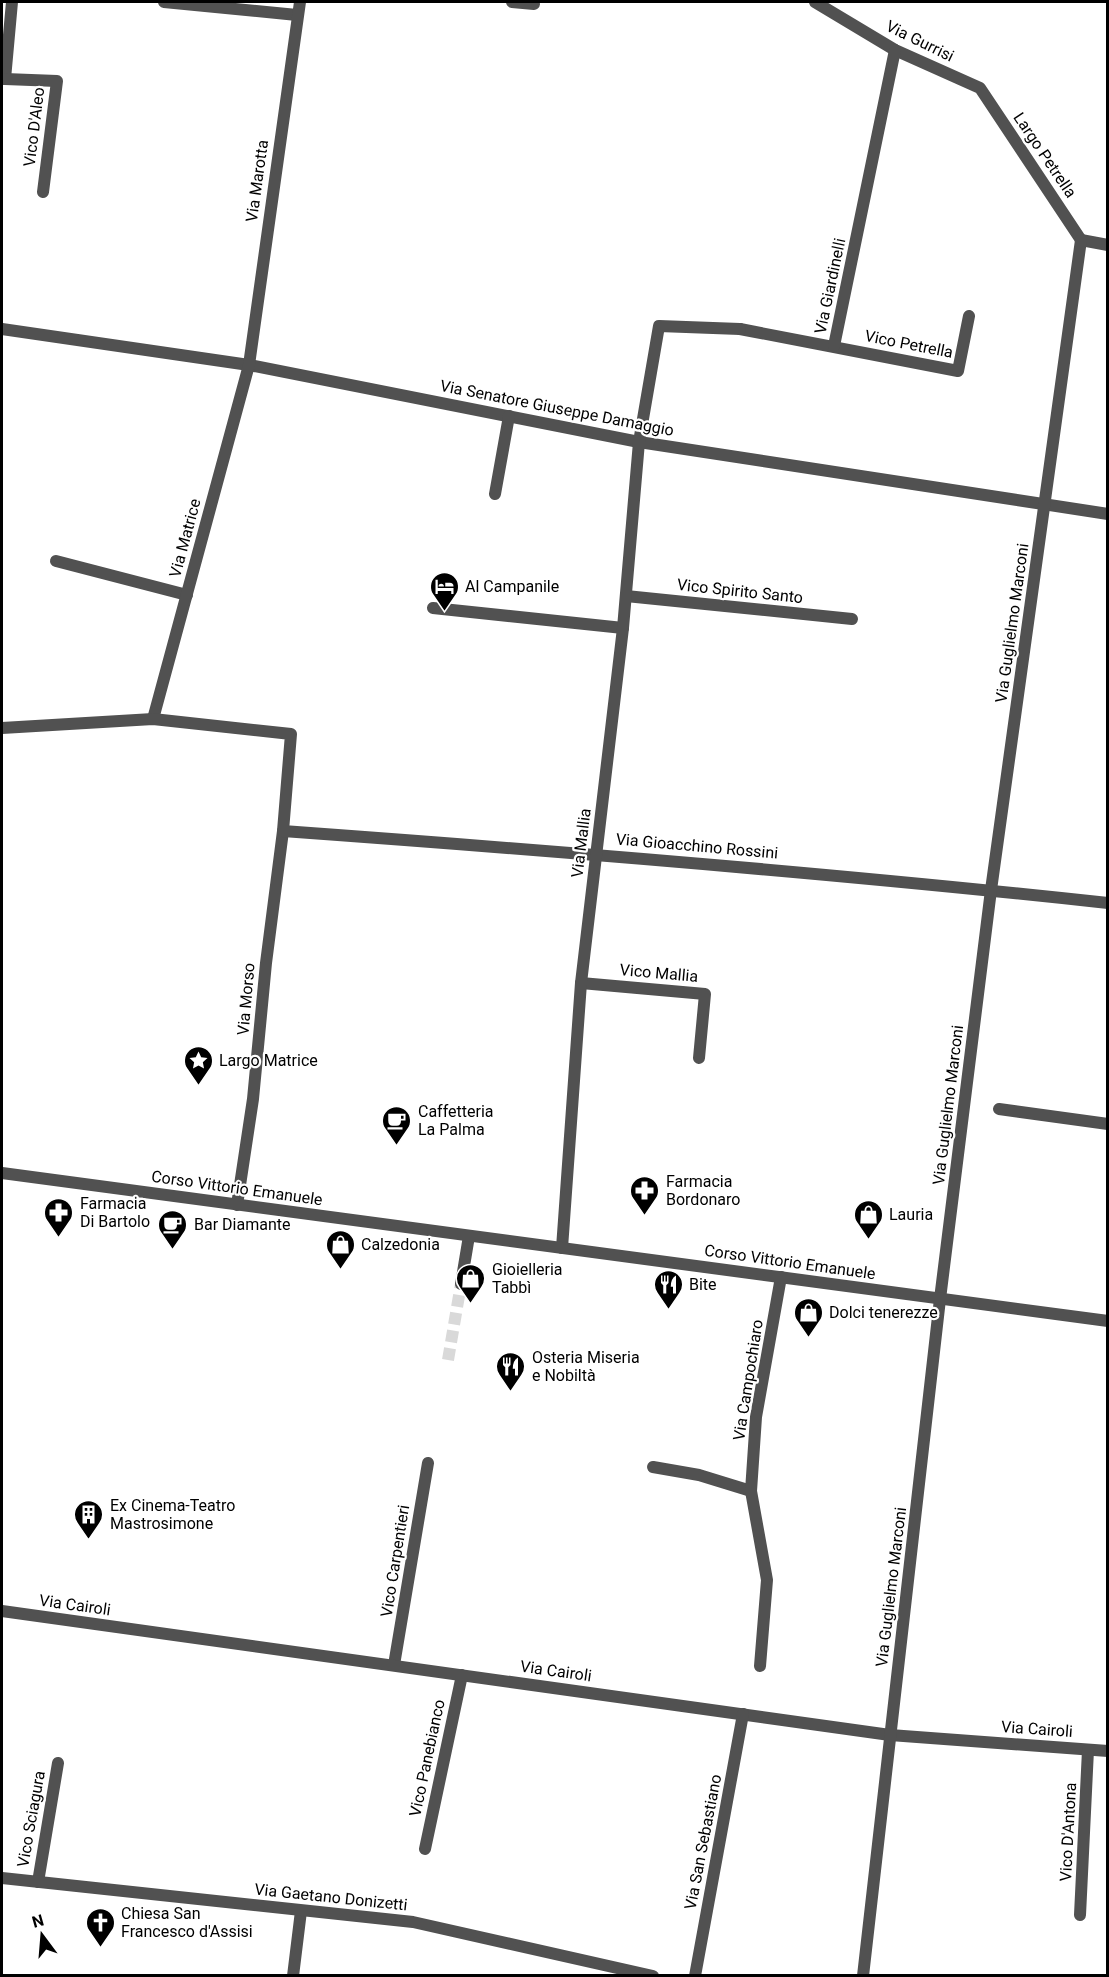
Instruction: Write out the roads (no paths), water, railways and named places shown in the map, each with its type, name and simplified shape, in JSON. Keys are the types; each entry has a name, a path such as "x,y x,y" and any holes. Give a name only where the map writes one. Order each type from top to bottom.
{"street":[{"path":"3,79 12,2"},
{"path":"164,2 297,15"},
{"name":"Via Marotta","path":"249,365 300,2"},
{"path":"512,2 534,4"},
{"name":"Via Gurrisi","path":"815,2 896,50 981,88"},
{"name":"Via Giardinelli","path":"639,442 659,326 740,329 834,346 896,50"},
{"name":"Vico D'Aleo","path":"3,79 57,81 43,192"},
{"name":"Largo Petrella","path":"981,88 1081,240"},
{"path":"1081,240 1107,245"},
{"name":"Via Guglielmo Marconi","path":"863,1976 940,1299 991,890 1081,240"},
{"name":"Vico Petrella","path":"834,346 958,371 969,316"},
{"name":"Via Senatore Giuseppe Damaggio","path":"2,329 249,365 639,442 1107,514"},
{"name":"Via Matrice","path":"153,719 249,365"},
{"path":"495,494 509,416"},
{"name":"Via Mallia","path":"562,1248 581,983 623,627 639,442"},
{"path":"56,561 187,595"},
{"name":"Vico Spirito Santo","path":"626,597 852,619"},
{"path":"433,608 623,627"},
{"path":"2,728 153,719 291,734 284,831"},
{"name":"Via Gioacchino Rossini","path":"284,831 596,853 1107,903"},
{"name":"Via Morso","path":"237,1205 253,1099 266,963 284,831"},
{"name":"Vico Mallia","path":"581,983 705,994 699,1058"},
{"path":"999,1109 1107,1124"},
{"name":"Corso Vittorio Emanuele","path":"2,1173 1107,1321"},
{"path":"461,1284 469,1236"},
{"name":"Via Campochiaro","path":"760,1666 767,1580 751,1491 756,1417 782,1277"},
{"name":"Vico Carpentieri","path":"394,1665 428,1462"},
{"path":"653,1467 699,1475 751,1491"},
{"name":"Via Cairoli","path":"2,1611 890,1735 1107,1751"},
{"name":"Vico Panebianco","path":"425,1849 462,1675"},
{"name":"Via San Sebastiano","path":"695,1976 743,1714"},
{"name":"Vico D'Antona","path":"1080,1915 1088,1750"},
{"name":"Vico Sciagura","path":"38,1882 58,1763"},
{"name":"Via Gaetano Donizetti","path":"2,1878 413,1922 653,1976"},
{"path":"293,1976 301,1911"}],"tunnel":[{"path":"448,1360 461,1284"}],"place":[{"name":"Al Campanile","path":"444,612"},
{"name":"Largo Matrice","path":"198,1086"},
{"name":"Caffetteria La Palma","path":"397,1146"},
{"name":"Farmacia Bordonaro","path":"645,1216"},
{"name":"Farmacia Di Bartolo","path":"59,1238"},
{"name":"Lauria","path":"868,1240"},
{"name":"Bar Diamante","path":"173,1250"},
{"name":"Calzedonia","path":"340,1270"},
{"name":"Gioielleria Tabbì","path":"471,1304"},
{"name":"Bite","path":"668,1310"},
{"name":"Dolci tenerezze","path":"808,1338"},
{"name":"Osteria Miseria e Nobiltà","path":"511,1392"},
{"name":"Ex Cinema-Teatro Mastrosimone","path":"89,1540"},
{"name":"Chiesa San Francesco d'Assisi","path":"100,1948"}]}
